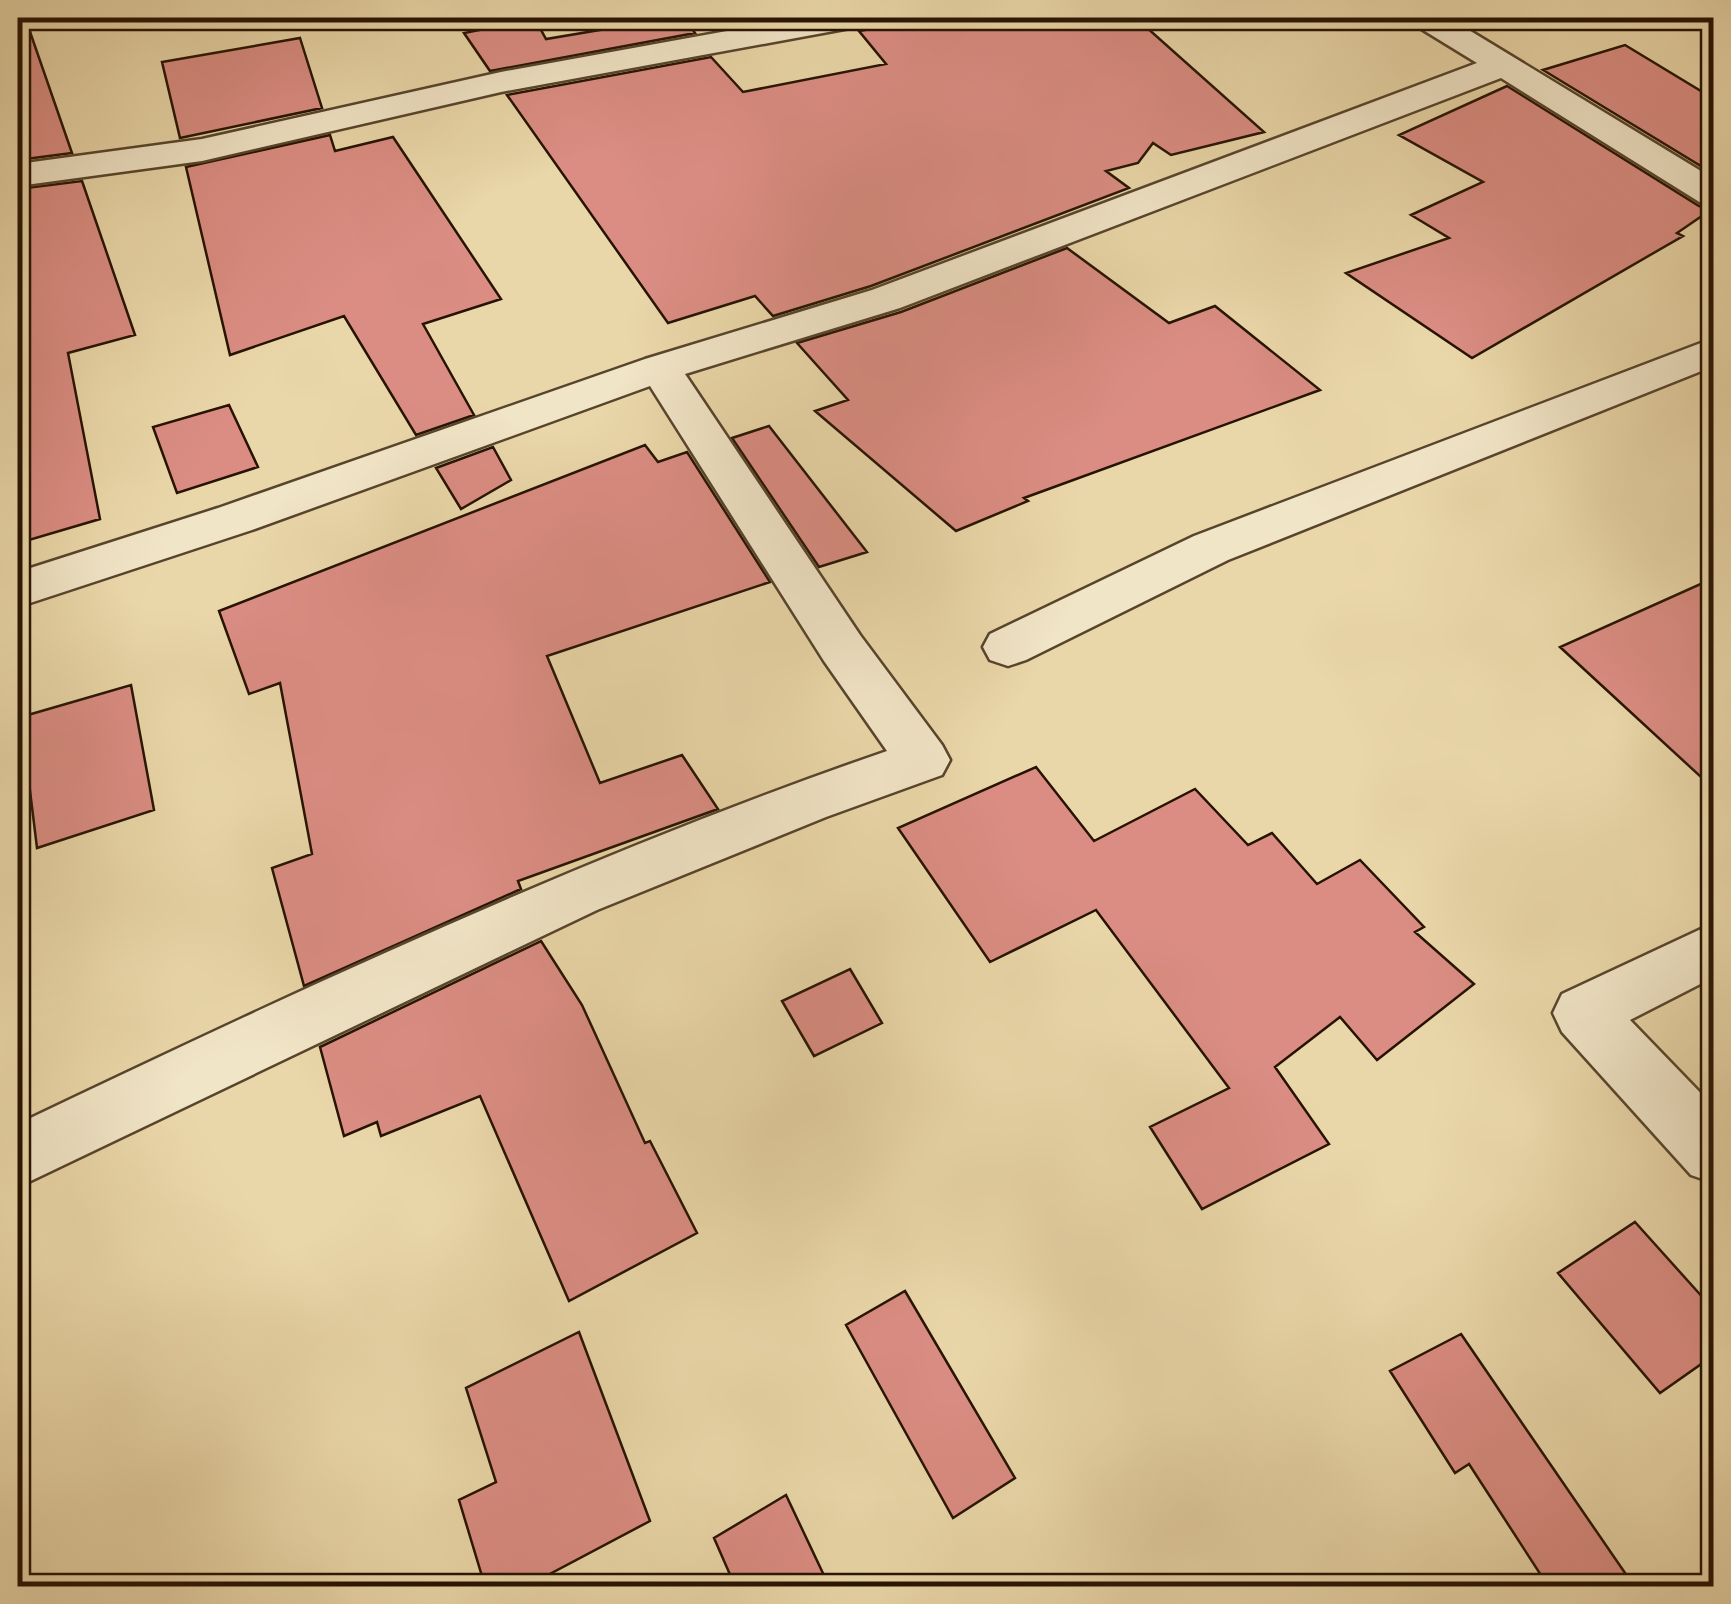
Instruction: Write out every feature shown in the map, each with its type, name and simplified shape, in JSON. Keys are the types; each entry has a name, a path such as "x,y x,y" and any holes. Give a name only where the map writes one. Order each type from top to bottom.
{"street":[{"path":"18,174 202,150 501,82 805,21 850,18"},
{"path":"1430,18 1714,195"},
{"path":"18,590 235,519 660,368 886,299 1506,64"},
{"path":"1008,647 1211,548 1714,351"},
{"path":"18,1156 481,932 832,790 922,760 842,648 660,368"},
{"path":"1714,948 1584,1013 1714,1154"}],"building":[{"path":"685,18 695,33 490,71 464,33 535,19 546,39"},
{"path":"936,18 1136,18 1264,132 1171,155 1153,143 1138,163 1106,171 1129,188 871,286 773,316 755,296 668,323 507,95 711,57 743,92 886,64 859,31"},
{"path":"28,26 72,153 18,160 18,28"},
{"path":"300,38 322,108 180,138 162,62"},
{"path":"1625,45 1714,99 1714,174 1543,70"},
{"path":"1507,86 1699,206 1712,209 1677,233 1683,236 1472,358 1346,273 1449,238 1411,215 1483,182 1399,135"},
{"path":"330,135 335,151 393,137 501,299 423,324 474,415 416,435 344,316 230,355 186,167"},
{"path":"82,181 135,335 68,353 100,519 29,540 18,496 18,189"},
{"path":"1067,248 1169,323 1215,306 1320,390 1024,498 1028,501 956,531 815,411 848,400 797,343 901,312"},
{"path":"229,405 258,467 177,493 153,427"},
{"path":"769,426 867,552 819,567 732,438"},
{"path":"645,445 658,462 687,452 770,582 547,656 600,783 682,755 718,809 518,881 521,889 304,986 272,868 312,854 280,683 249,694 219,611"},
{"path":"493,447 511,480 461,509 436,468"},
{"path":"1714,578 1714,789 1560,647"},
{"path":"131,685 154,810 37,848 21,717"},
{"path":"1036,767 1094,841 1195,789 1248,845 1272,833 1317,884 1360,860 1424,927 1415,932 1474,984 1377,1060 1340,1017 1275,1067 1329,1144 1202,1209 1150,1127 1229,1088 1096,910 990,962 898,828"},
{"path":"541,941 582,1005 645,1143 650,1141 697,1233 569,1301 480,1096 381,1136 377,1122 344,1136 320,1047"},
{"path":"850,969 882,1023 814,1056 782,1001"},
{"path":"1635,1222 1714,1310 1714,1355 1660,1393 1558,1273"},
{"path":"905,1291 1015,1478 953,1518 846,1325"},
{"path":"579,1332 650,1521 527,1586 485,1586 459,1500 496,1482 466,1388"},
{"path":"1461,1334 1634,1586 1548,1586 1469,1464 1455,1473 1390,1371"},
{"path":"786,1495 829,1586 735,1586 714,1538"}]}
